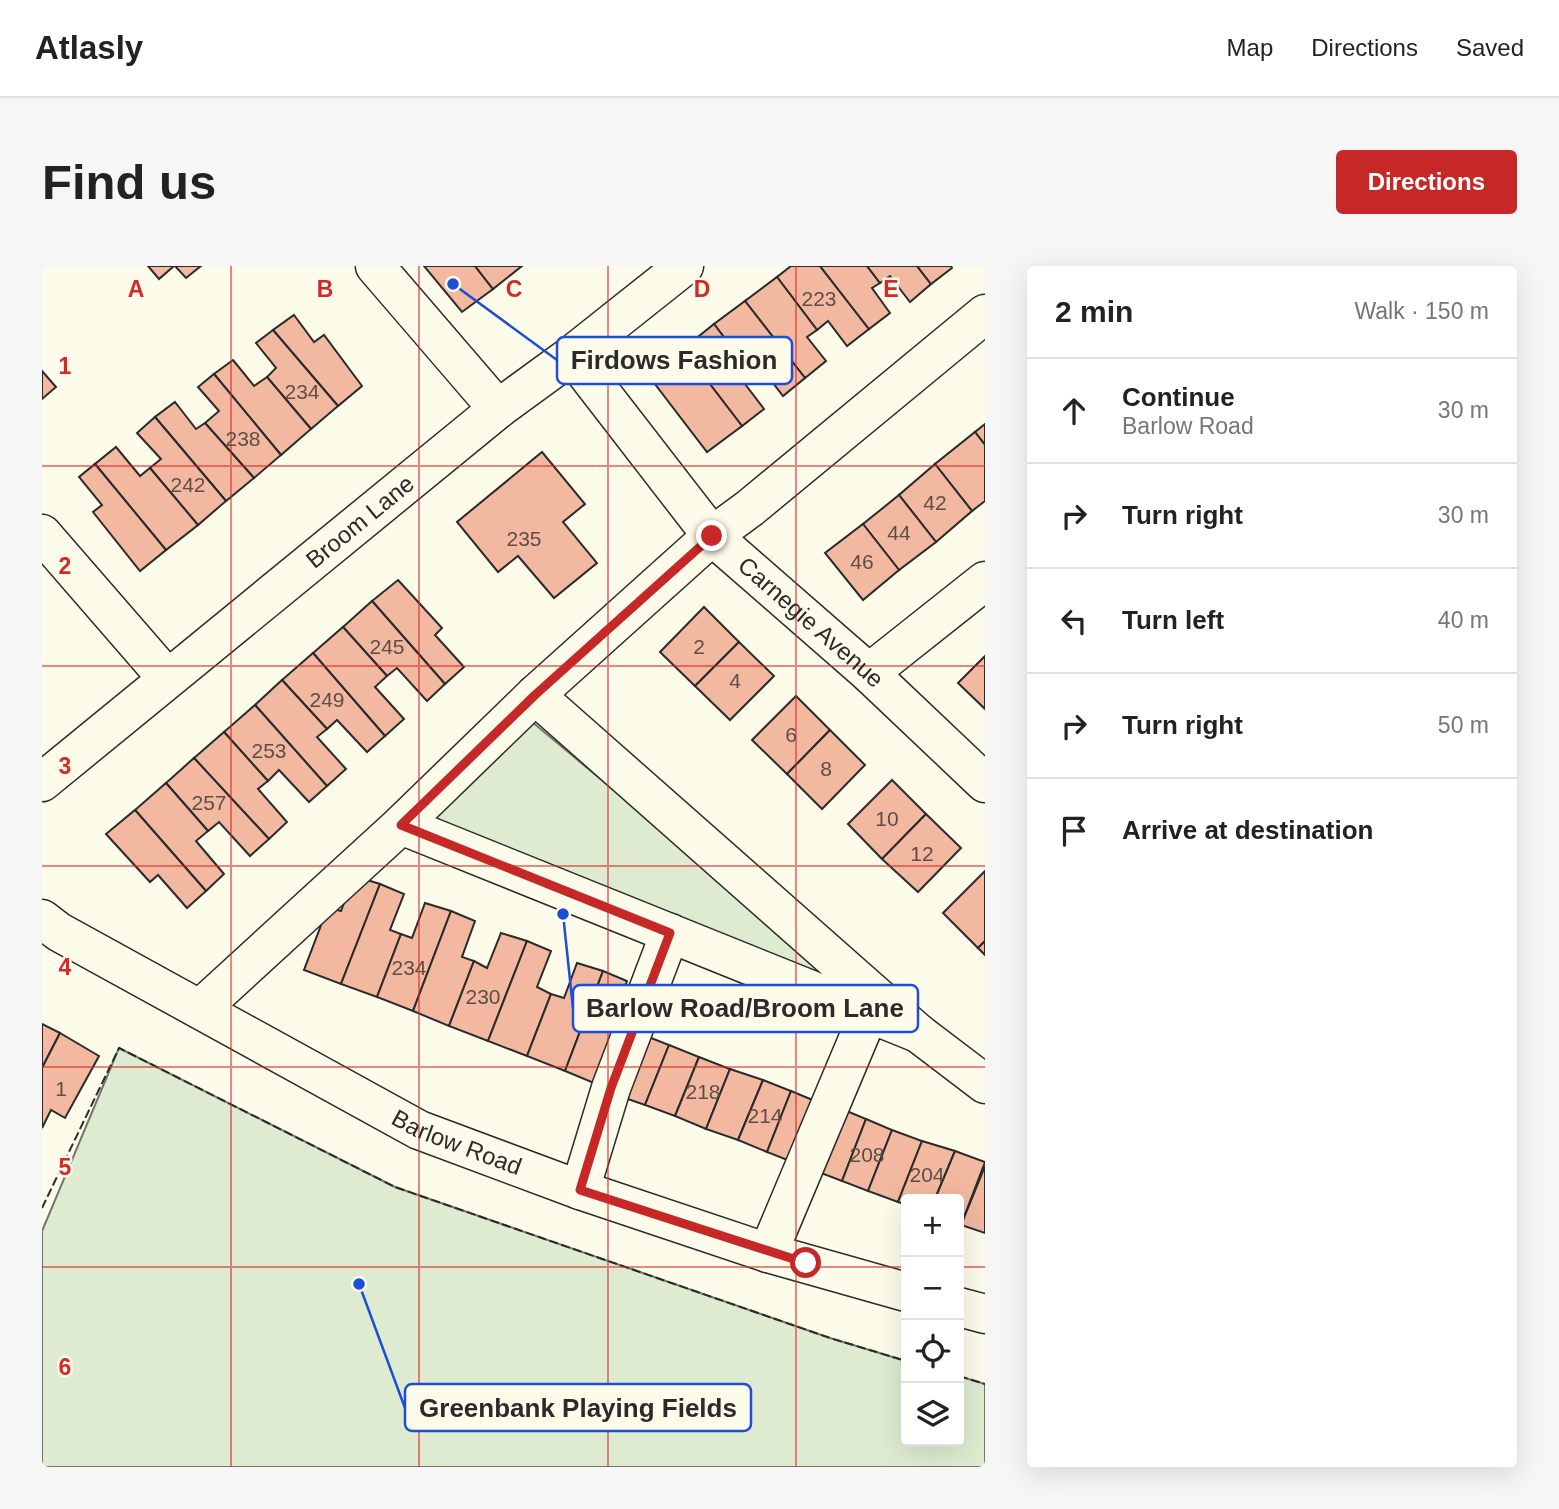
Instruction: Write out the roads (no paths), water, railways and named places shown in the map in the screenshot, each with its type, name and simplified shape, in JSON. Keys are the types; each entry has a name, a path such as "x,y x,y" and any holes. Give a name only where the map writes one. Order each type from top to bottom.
{"street":[{"path":"375,266 498,409"},
{"name":"Broom Lane","path":"42,782 498,409 572,355 684,266"},
{"path":"200,1009 401,825 535,695 712,536 750,508 985,314"},
{"name":"Carnegie Avenue","path":"572,355 712,536 869,673 985,783"},
{"path":"42,534 167,678"},
{"path":"869,673 985,582"},
{"path":"535,695 918,1032 985,1084"},
{"path":"401,825 918,1032"},
{"name":"Barlow Road","path":"42,919 59,932 419,1129 580,1190 768,1253 901,1291"},
{"path":"580,1190 611,1088 670,933"},
{"path":"768,1253 869,1013"},
{"path":"964,1308 985,1314"}],"place":[{"name":"Firdows Fashion","path":"453,284"},
{"name":"Barlow Road/Broom Lane","path":"563,914"},
{"name":"Greenbank Playing Fields","path":"359,1284"}]}
